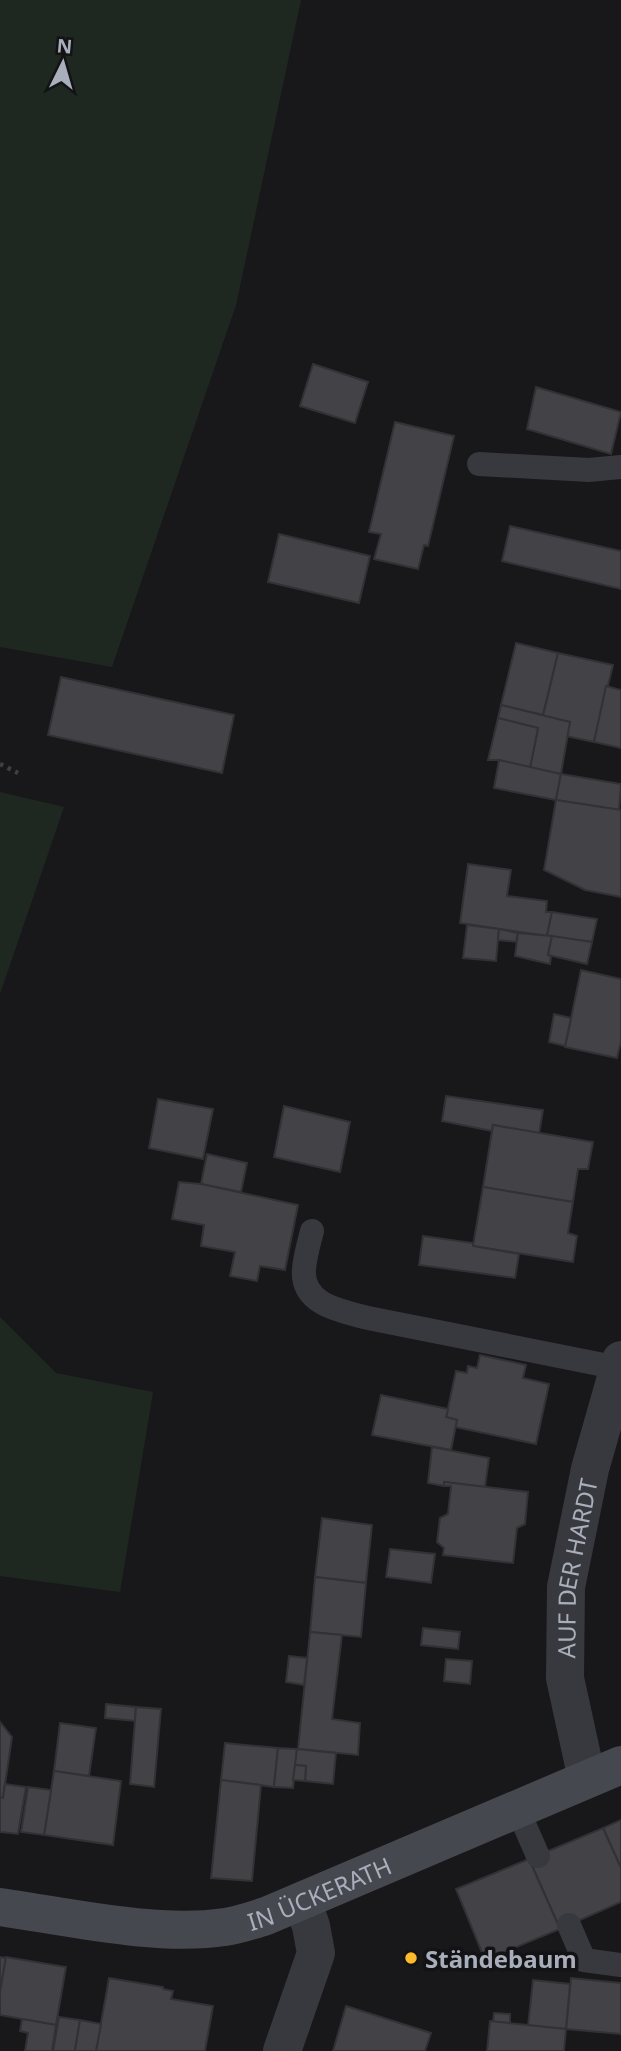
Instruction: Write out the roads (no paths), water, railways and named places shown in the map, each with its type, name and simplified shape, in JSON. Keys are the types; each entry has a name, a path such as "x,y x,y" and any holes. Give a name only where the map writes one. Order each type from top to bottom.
{"main road":[{"name":"IN ÜCKERATH","path":"0,1907 148,1928 187,1930 227,1927 302,1901 604,1772"}],"street":[{"name":"AUF DER HARDT","path":"604,1772 565,1678 566,1587 590,1469 620,1364"},
{"path":"282,2051 316,1953 311,1926 302,1901"}],"lane":[{"path":"479,464 589,470 621,467"},
{"path":"312,1231 304,1270 305,1284 312,1296 328,1307 368,1318 620,1364"},
{"path":"517,1808 538,1856"},
{"path":"569,1925 584,1960 621,1965"}],"place":[{"name":"Ständebaum","path":"411,1958"}]}
